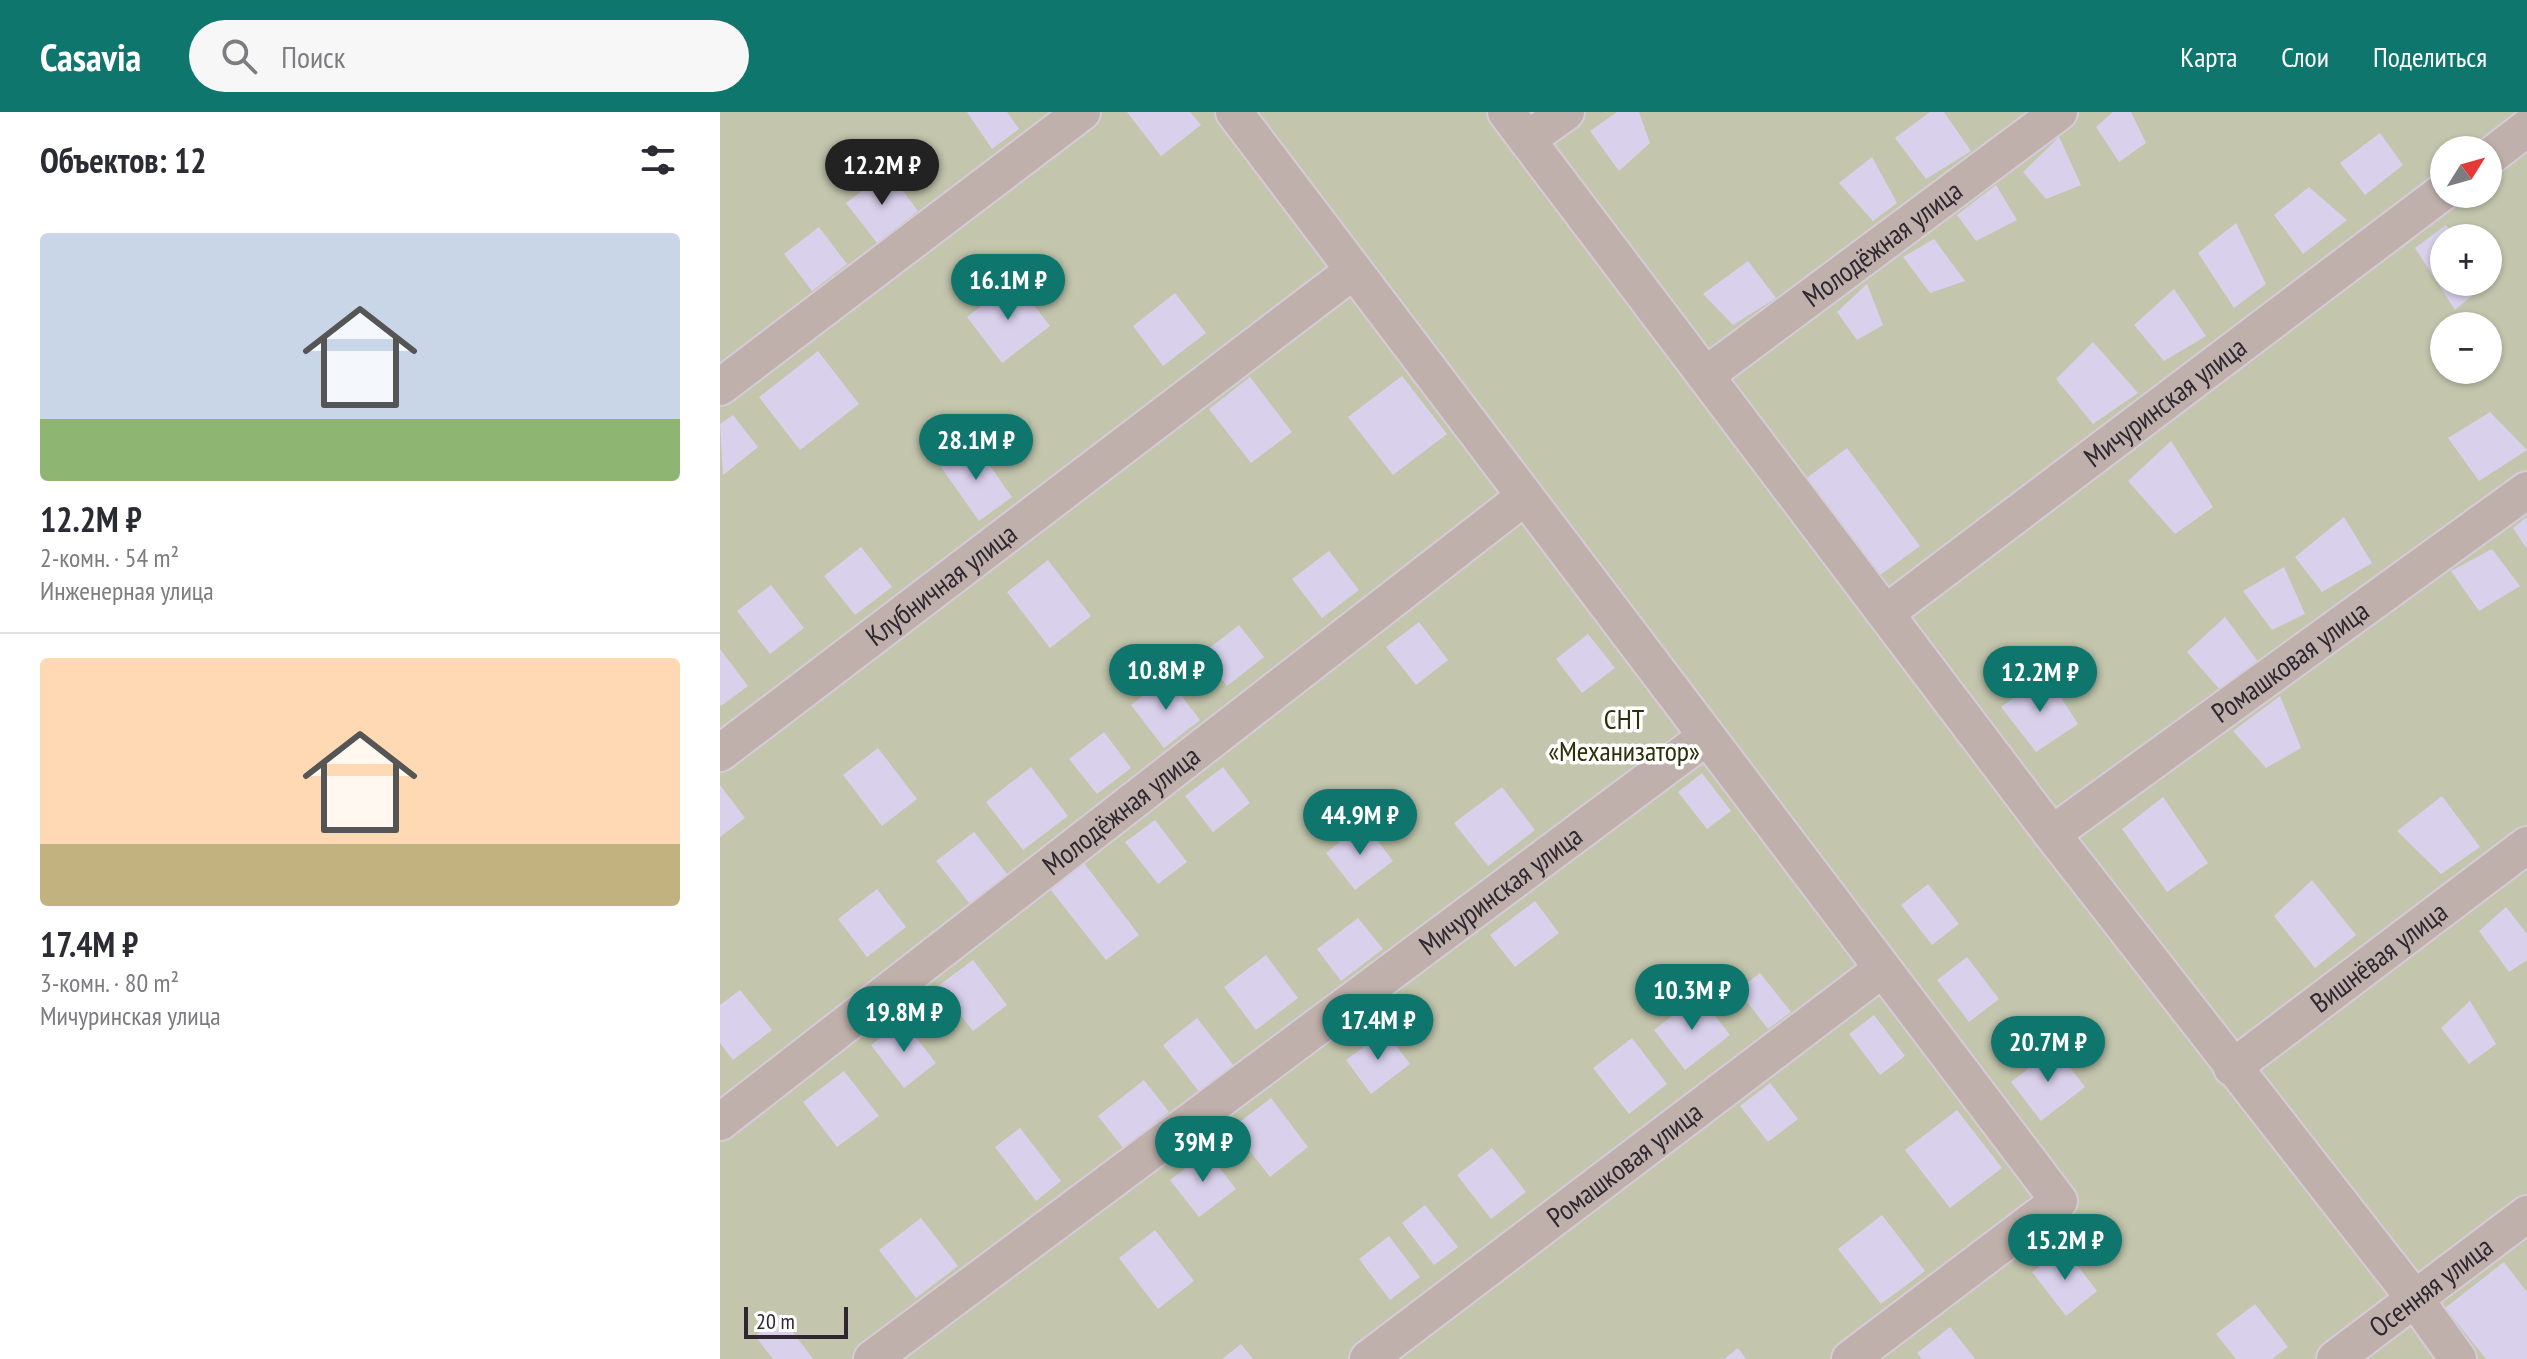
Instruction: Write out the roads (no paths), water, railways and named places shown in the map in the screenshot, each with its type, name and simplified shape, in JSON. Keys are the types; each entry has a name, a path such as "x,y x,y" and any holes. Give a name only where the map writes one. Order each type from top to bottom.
{"street":[{"path":"720,387 1082,112"},
{"path":"1234,112 1523,498 2059,1201 1850,1359"},
{"path":"1506,112 2052,834 2415,1299 2458,1359"},
{"path":"1527,140 1566,112"},
{"name":"Молодёжная улица","path":"1706,375 2059,112"},
{"path":"2502,147 2527,128"},
{"name":"Мичуринская улица","path":"1886,613 2430,202"},
{"name":"Клубничная улица","path":"720,753 1353,271"},
{"name":"Ромашковая улица","path":"2052,834 2527,490"},
{"name":"Молодёжная улица","path":"720,1122 1523,498"},
{"name":"Мичуринская улица","path":"872,1359 1706,737"},
{"name":"Вишнёвая улица","path":"2232,1068 2527,845"},
{"name":"Ромашковая улица","path":"1368,1359 1881,970"},
{"name":"Осенняя улица","path":"2335,1359 2527,1214"}],"park label":[{"name":"СНТ «Механизатор»","path":"1624,735"}]}
